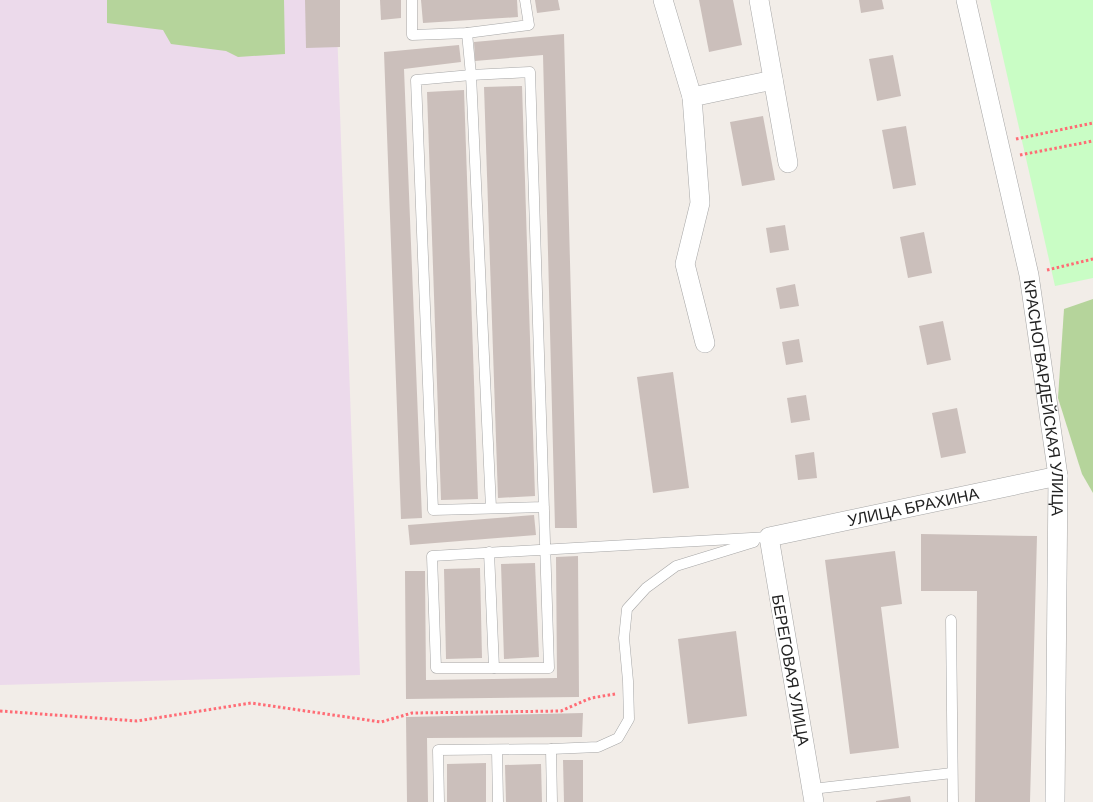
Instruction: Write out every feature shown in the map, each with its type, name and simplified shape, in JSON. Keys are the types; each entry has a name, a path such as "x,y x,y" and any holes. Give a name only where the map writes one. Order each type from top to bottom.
{"street":[{"path":"663,0 692,97 700,203 685,264 705,342"},
{"path":"759,0 788,163"},
{"name":"КРАСНОГВАРДЕЙСКАЯ УЛИЦА","path":"966,0 1029,275 1058,476 1055,802"},
{"path":"692,97 773,80"},
{"name":"УЛИЦА БРАХИНА","path":"769,537 1058,476"},
{"name":"БЕРЕГОВАЯ УЛИЦА","path":"769,537 813,795"}],"lane":[{"path":"412,0 412,35 468,33 529,25 525,0"},
{"path":"468,33 491,508"},
{"path":"544,507 433,510 416,80 530,72 546,549 549,668 436,668 432,556 489,552 546,549 769,537"},
{"path":"439,802 438,750 598,747 618,738 629,719 624,638 627,609 646,588 676,566 769,537"},
{"path":"489,552 494,668"},
{"path":"951,620 953,802"},
{"path":"551,749 552,802"},
{"path":"497,750 498,802"},
{"path":"813,795 952,773"}],"path":[{"path":"1000,150 1093,123"},
{"path":"1000,150 1093,141"},
{"path":"1029,275 1093,259"},
{"path":"0,711 138,721 252,703 381,722 412,713 561,711 590,698 628,692"}],"shaded area":[{"path":"0,0 336,0 360,675 0,685"}],"green space":[{"path":"107,0 284,0 285,54 238,57 226,51 171,44 163,30 107,23"},
{"path":"990,0 1093,0 1093,278 1055,286"},
{"path":"1093,299 1093,493 1082,474 1058,398 1064,309"}],"building":[{"path":"305,0 340,0 340,47 306,48"},
{"path":"380,0 401,0 401,18 381,20"},
{"path":"421,0 517,0 518,17 423,23"},
{"path":"535,0 558,0 560,10 537,13"},
{"path":"699,0 733,0 742,45 709,52"},
{"path":"859,0 882,0 884,9 861,13"},
{"path":"564,34 577,528 555,528 543,55 475,61 474,42"},
{"path":"459,45 461,62 404,69 422,518 401,519 384,52"},
{"path":"893,55 901,96 877,101 869,59"},
{"path":"522,86 535,496 498,498 484,87"},
{"path":"464,90 478,499 441,500 427,92"},
{"path":"763,116 775,180 742,186 730,122"},
{"path":"906,126 916,185 893,189 882,130"},
{"path":"785,225 789,250 770,253 766,228"},
{"path":"924,232 932,273 908,278 900,237"},
{"path":"795,284 799,306 780,309 776,288"},
{"path":"943,321 951,360 927,365 919,326"},
{"path":"799,339 803,362 786,365 782,342"},
{"path":"673,372 689,488 653,493 637,377"},
{"path":"806,395 810,420 791,423 787,398"},
{"path":"957,408 966,453 941,458 932,413"},
{"path":"814,452 817,478 798,480 795,455"},
{"path":"534,515 536,535 410,545 408,525"},
{"path":"921,534 1037,536 1030,802 975,802 977,591 921,591"},
{"path":"895,551 902,604 881,607 899,748 850,754 825,560"},
{"path":"578,556 579,697 406,699 405,571 425,571 426,680 557,678 556,557"},
{"path":"535,563 539,657 504,659 501,564"},
{"path":"480,568 482,658 446,659 444,569"},
{"path":"736,631 747,716 688,724 678,639"},
{"path":"583,713 582,737 427,738 428,802 407,802 406,717"},
{"path":"563,760 583,760 583,802 564,802"},
{"path":"486,763 486,802 447,802 447,764"},
{"path":"541,764 542,802 506,802 505,765"},
{"path":"910,796 911,802 876,802 876,801"}]}
